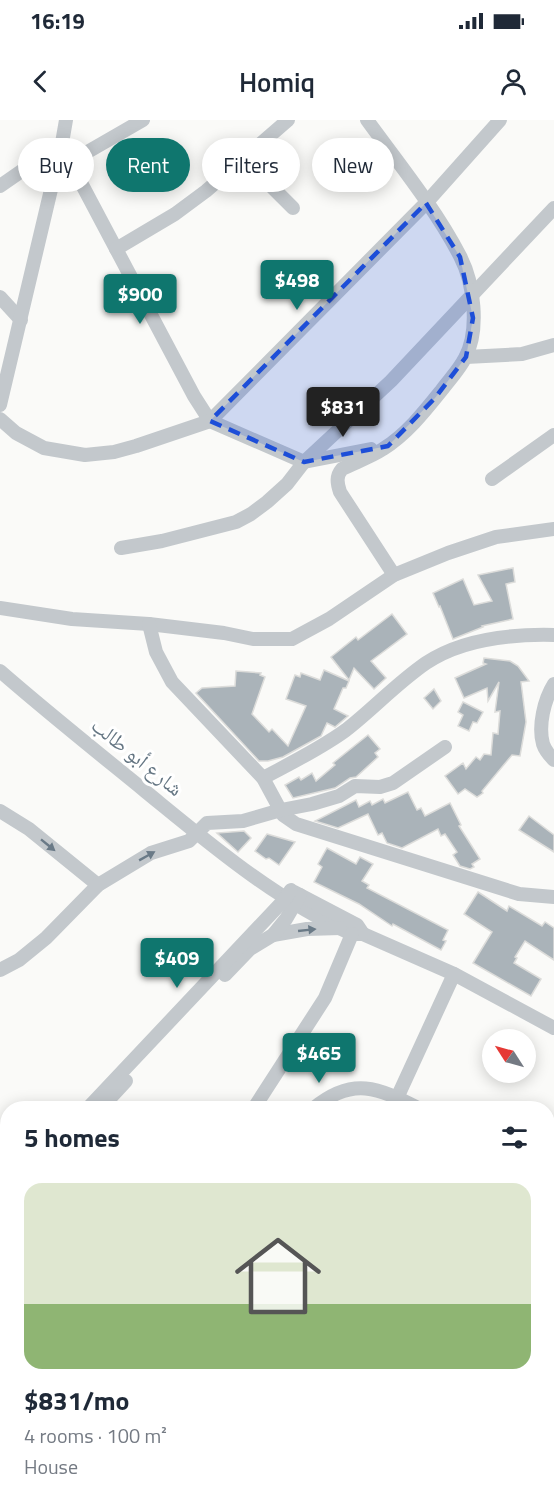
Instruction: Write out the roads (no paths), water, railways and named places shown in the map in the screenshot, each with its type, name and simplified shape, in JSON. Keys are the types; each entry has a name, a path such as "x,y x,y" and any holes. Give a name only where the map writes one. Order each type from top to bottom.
{"street":[{"path":"63,138 66,120"},
{"path":"94,148 142,120"},
{"path":"367,120 426,202 460,257 471,294 472,336 466,357 435,398 404,432 388,446 342,469 338,474 340,492 394,574"},
{"path":"0,419 16,433 44,448 85,455 125,449 210,421 426,202 500,120"},
{"path":"266,138 284,121"},
{"path":"0,186 18,174"},
{"path":"0,405 51,192"},
{"path":"86,192 194,396 210,421 304,462 388,446"},
{"path":"116,249 175,214 203,192"},
{"path":"277,192 293,208"},
{"path":"121,548 162,541 236,522 267,502 304,462 391,381 554,208"},
{"path":"0,297 21,320"},
{"path":"466,357 522,354 554,345"},
{"path":"492,479 554,435"},
{"path":"0,608 61,618 149,624 253,639 292,639 329,618 394,574 496,537 554,529"},
{"path":"149,624 156,652 172,682 263,778 284,815 296,824 519,894 554,897"},
{"path":"263,778 344,731 390,690 442,654 463,646 497,639 533,634 554,635"},
{"name":"شارع أبو طالب","path":"0,671 197,834 249,872 266,877 292,897 352,932 454,974 554,1028"},
{"path":"554,684 549,692 542,720 543,745 554,760"},
{"path":"0,970 32,950 70,916 98,885 151,853 182,845 207,824 243,821 333,798 355,786 380,788 393,783 445,747"},
{"path":"0,812 29,829 98,885"},
{"path":"107,1101 246,954 273,935 286,919 292,897"},
{"path":"95,1101 292,897"},
{"name":"شارع أبو طالب","path":"292,897 357,925 352,932"},
{"path":"259,1101 325,998 352,932 307,929 273,935"},
{"path":"397,1098 454,974"},
{"path":"323,1101 344,1089 362,1088 403,1101"}]}
